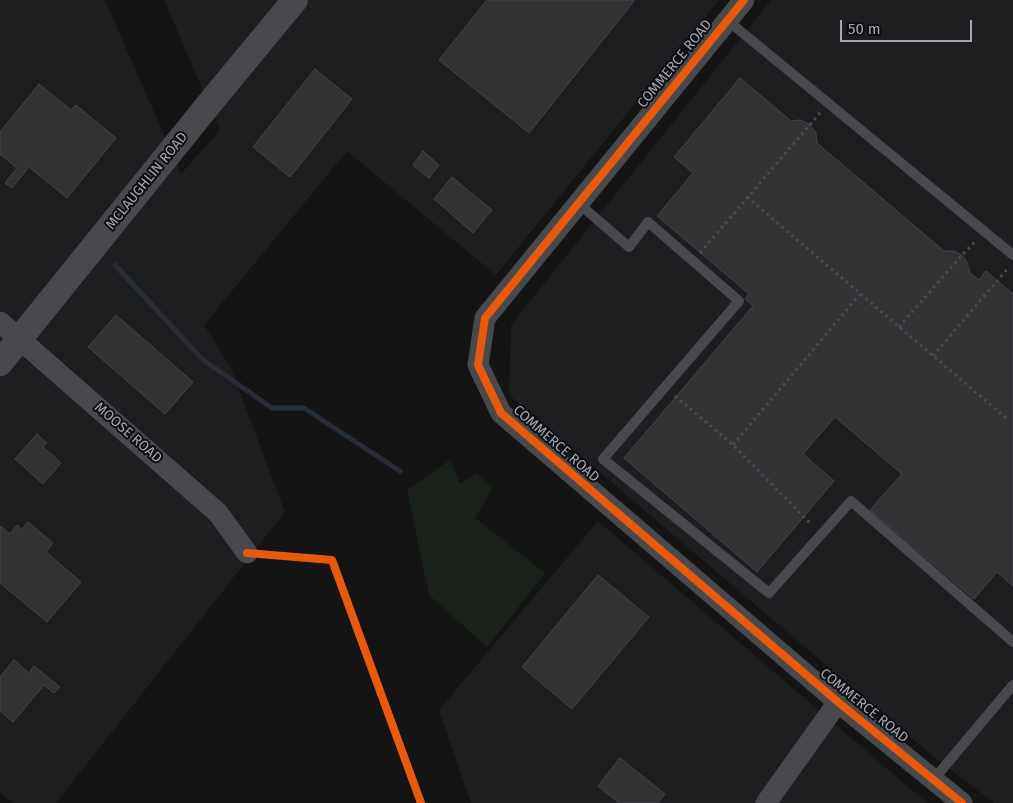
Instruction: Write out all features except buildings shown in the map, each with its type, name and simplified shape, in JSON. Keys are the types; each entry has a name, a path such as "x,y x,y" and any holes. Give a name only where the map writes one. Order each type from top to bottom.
{"street":[{"name":"MCLAUGHLIN ROAD","path":"0,364 295,0"},
{"name":"COMMERCE ROAD","path":"744,0 485,318 478,366 501,414 838,702 962,803"},
{"name":"MOOSE ROAD","path":"0,322 218,513 247,552"},
{"path":"766,803 838,702"}],"lane":[{"path":"727,20 1013,255"},
{"path":"578,203 629,247 648,222 739,301 603,458 769,593 851,501 1013,642"},
{"path":"934,779 1013,685"}],"path":[{"path":"700,253 809,124"},
{"path":"747,197 1007,419"},
{"path":"899,327 962,255 985,232"},
{"path":"933,356 1013,263"},
{"path":"733,445 860,294"},
{"path":"676,397 733,445 803,517"}],"shaded area":[{"path":"0,0 105,0 181,174 220,130 164,0 719,0 496,275 347,151 204,325 231,368 285,512 56,803 13,803 0,792"},
{"path":"771,0 1013,0 1013,803 994,803 934,757 509,395 511,325"},
{"path":"450,460 460,484 476,473 493,487 475,518 545,573 487,647 429,595 407,490"},
{"path":"598,521 927,803 471,803 439,710"}],"waterway":[{"path":"115,265 202,359 272,408 304,408 400,471"}],"cycle path":[{"path":"744,0 485,318 478,365 501,413 838,702 962,803"},
{"path":"247,553 332,560 421,803"}]}
